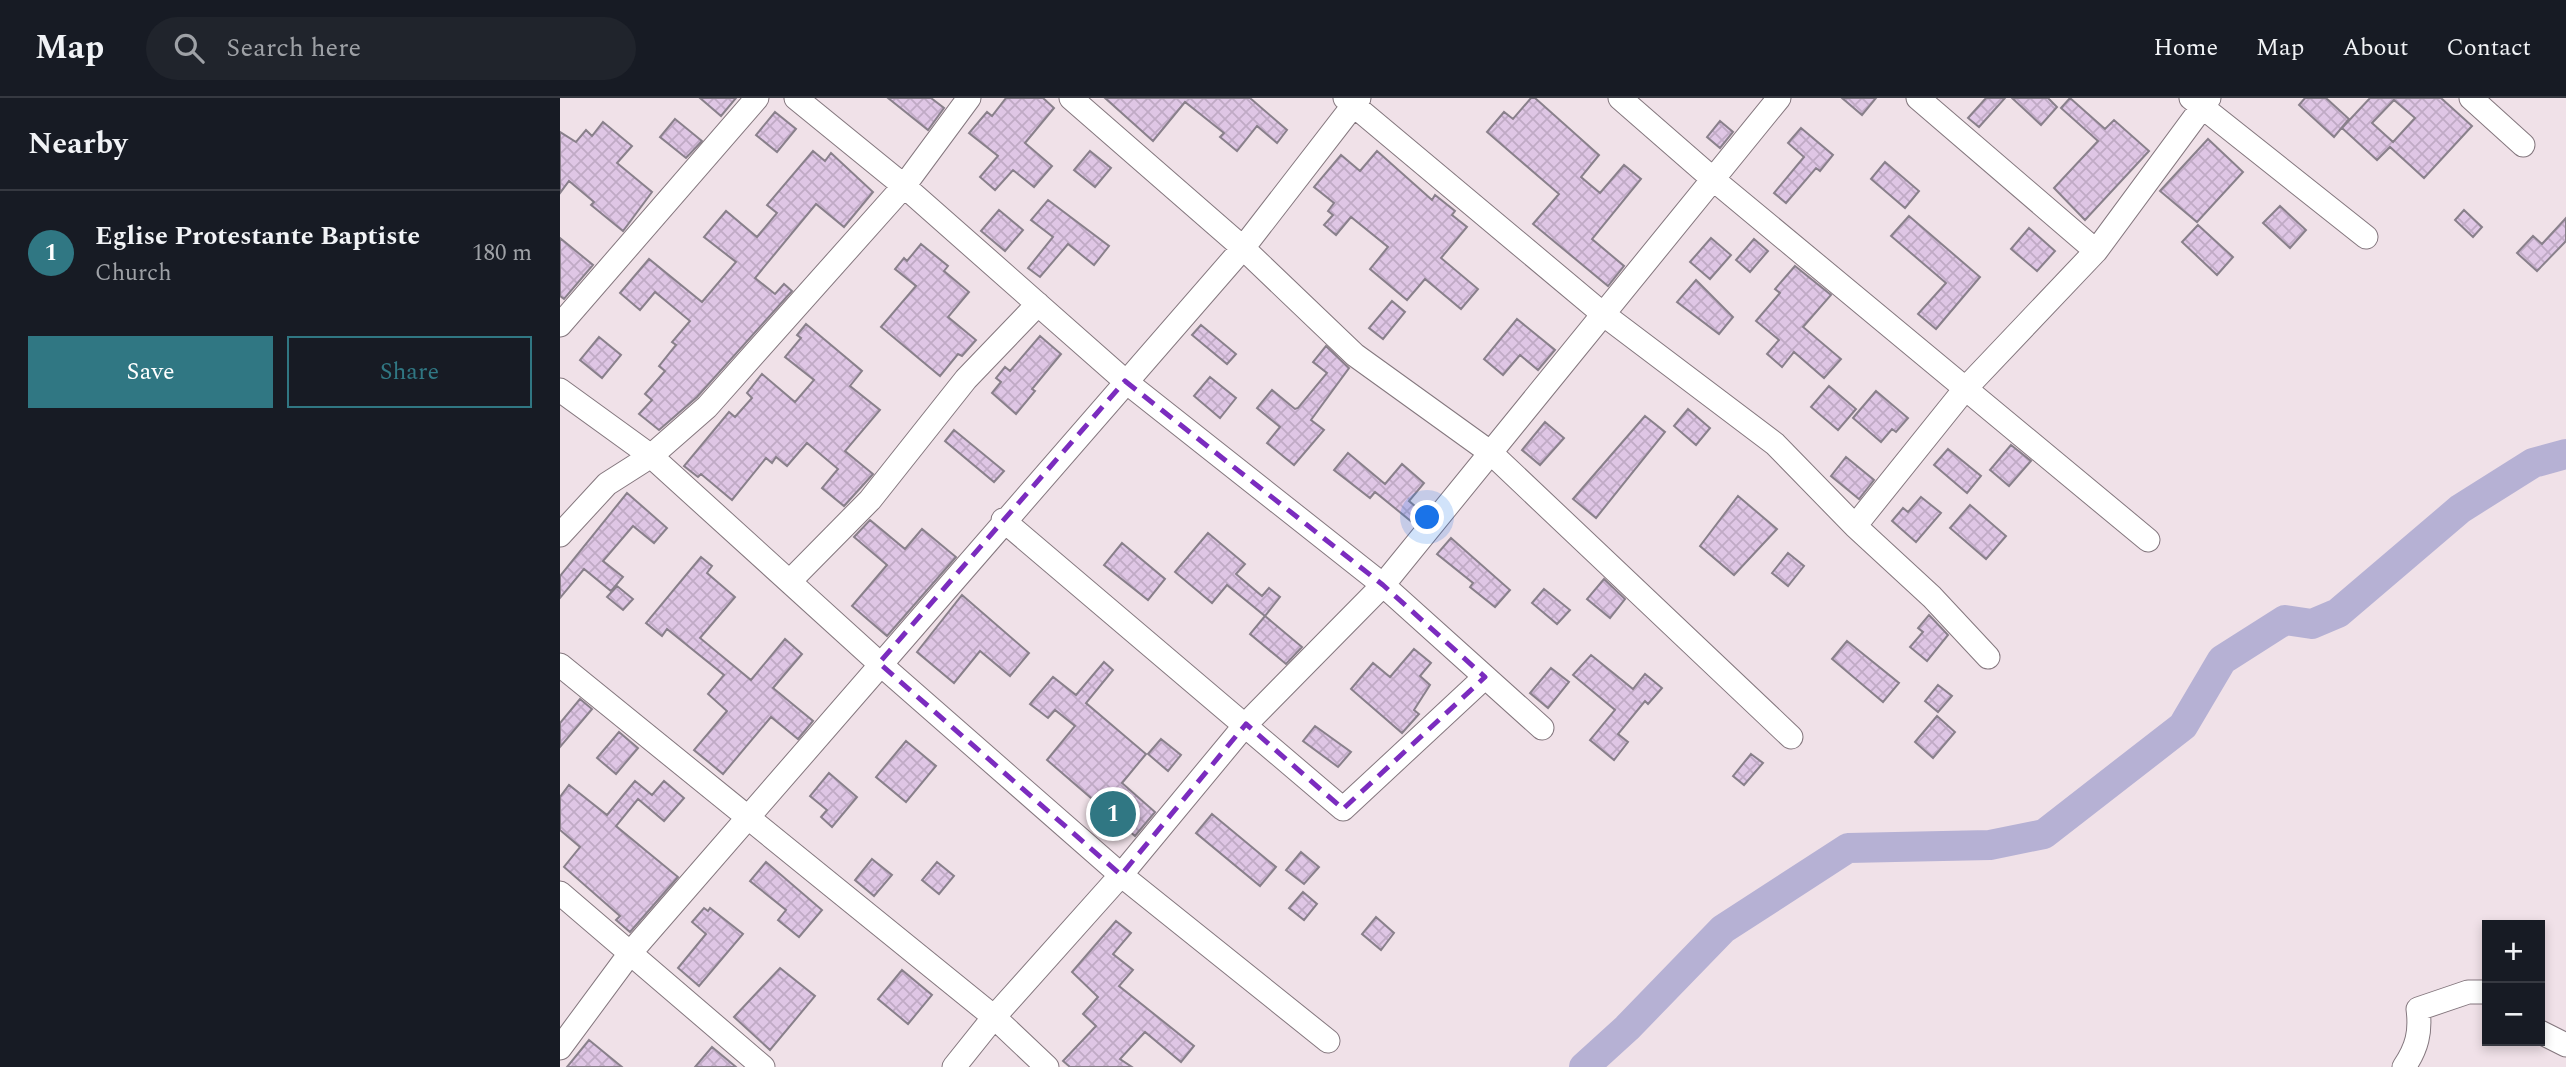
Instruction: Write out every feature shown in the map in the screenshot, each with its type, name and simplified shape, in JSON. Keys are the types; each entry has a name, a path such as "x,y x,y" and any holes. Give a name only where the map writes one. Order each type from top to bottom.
{"street":[{"path":"560,326 757,98"},
{"path":"796,98 904,186 1125,380 1382,584 1542,728"},
{"path":"560,535 607,484 651,456 707,407 904,186 969,98"},
{"path":"1071,98 1243,248 1354,355 1491,453 1791,737"},
{"path":"1620,98 1714,180 2148,540"},
{"path":"954,1067 994,1017 1121,875 1246,724 1382,584 1779,98"},
{"path":"1918,98 2096,251"},
{"path":"2470,98 2523,145"},
{"path":"560,1048 631,951 749,819 1003,520 1243,248 1352,100 1603,314 1775,444 1855,526 1932,597 1988,657"},
{"path":"1855,526 1965,389 2096,251 2201,101 2366,237"},
{"path":"790,581 870,500 966,379 1038,304"},
{"path":"560,390 651,456 879,663 1121,875 1328,1041"},
{"path":"1003,520 1343,808 1485,677"},
{"path":"560,665 994,1017 1047,1067"},
{"path":"560,893 631,951 763,1067"},
{"path":"2404,1067 2415,1051 2420,1027 2418,1009 2468,992 2482,992"},
{"path":"2545,1034 2566,1045"}],"highlighted area":[{"path":"1125,381 1383,585 1485,677 1343,809 1246,724 1121,875 879,663"}],"building":[{"path":"700,98 736,98 721,116"},
{"path":"888,98 931,98 944,108 928,130"},
{"path":"1006,98 1043,98 1054,108 1025,143 1052,166 1034,187 1013,170 995,190 980,177 998,156 969,133 987,112 992,116"},
{"path":"1105,98 1250,98 1287,130 1277,143 1257,126 1237,151 1220,137 1224,133 1185,102 1153,141"},
{"path":"1531,98 1535,98 1599,155 1581,177 1600,193 1624,165 1641,179 1592,239 1624,266 1608,286 1533,224 1559,194 1487,132 1504,112 1513,119"},
{"path":"1842,98 1876,98 1862,115"},
{"path":"1986,98 2005,98 1979,127 1968,118"},
{"path":"2012,98 2048,98 2057,107 2041,125"},
{"path":"2070,98 2105,129 2114,120 2149,151 2085,220 2054,188 2098,141 2061,108"},
{"path":"2305,98 2326,98 2349,119 2334,137 2299,105"},
{"path":"2370,98 2441,98 2472,126 2424,178 2390,147 2377,160 2342,128","holes":["2394,100 2415,118 2393,142 2372,123"]},
{"path":"775,112 796,129 777,152 756,135"},
{"path":"675,119 702,141 686,158 660,137"},
{"path":"1720,121 1733,132 1720,148 1707,137"},
{"path":"603,122 632,146 617,163 652,192 623,231 591,205 594,202 569,181 560,193 560,132 576,142 586,130 592,136"},
{"path":"1801,128 1833,155 1820,171 1816,168 1786,203 1774,193 1804,157 1788,143"},
{"path":"2208,139 2243,172 2197,222 2160,191"},
{"path":"813,151 825,161 831,153 873,192 844,227 816,204 755,278 775,294 784,284 792,291 697,397 659,430 639,414 652,400 645,394 665,371 659,366 676,345 672,342 690,321 655,292 640,310 620,293 649,259 702,302 736,262 704,237 726,211 757,237 777,213 767,205"},
{"path":"1090,151 1111,168 1095,187 1074,170"},
{"path":"1377,151 1432,200 1435,195 1455,211 1452,215 1467,227 1441,258 1478,289 1461,309 1425,279 1407,300 1370,269 1388,247 1351,217 1336,235 1324,225 1333,215 1328,211 1334,203 1314,187 1341,155 1360,171"},
{"path":"1885,162 1919,191 1905,208 1871,179"},
{"path":"1048,200 1109,246 1094,265 1068,244 1040,277 1028,268 1053,237 1031,220"},
{"path":"2280,206 2306,230 2290,248 2263,223"},
{"path":"999,210 1023,230 1005,251 981,231"},
{"path":"2464,210 2482,227 2473,237 2455,220"},
{"path":"1909,216 1980,277 1936,329 1918,314 1946,283 1891,236"},
{"path":"2566,218 2566,241 2537,271 2517,253 2533,236 2542,244"},
{"path":"2198,225 2233,257 2217,275 2182,242"},
{"path":"2029,228 2055,251 2037,271 2011,249"},
{"path":"560,238 593,265 564,299 560,296"},
{"path":"1711,238 1731,255 1710,279 1690,262"},
{"path":"1754,239 1768,251 1750,272 1736,260"},
{"path":"921,244 948,266 944,271 969,292 948,317 976,340 962,356 958,354 940,376 881,327 916,286 895,269 904,258 907,261"},
{"path":"1795,266 1831,295 1803,327 1841,359 1824,378 1794,352 1782,367 1767,354 1779,340 1756,321 1780,293 1775,289"},
{"path":"1696,280 1733,317 1719,334 1677,302"},
{"path":"1392,301 1405,312 1383,339 1369,328"},
{"path":"1517,319 1555,350 1538,370 1520,355 1503,375 1484,359"},
{"path":"806,324 862,371 850,386 880,410 845,451 873,474 844,506 822,488 838,469 807,443 787,466 776,457 772,463 766,458 732,500 701,474 698,477 684,466 729,412 735,417 752,398 747,393 762,374 795,402 814,380 785,357 801,338 797,335"},
{"path":"1201,325 1236,354 1227,364 1192,335"},
{"path":"1040,336 1061,354 1032,389 1035,391 1016,414 992,393 1001,382 996,378 1005,367 1010,371"},
{"path":"599,337 621,355 602,378 580,360"},
{"path":"1326,346 1349,368 1311,420 1324,430 1294,465 1267,443 1280,427 1257,408 1272,390 1295,409 1298,408 1327,373 1313,362"},
{"path":"1210,377 1236,398 1220,418 1194,396"},
{"path":"1829,386 1856,409 1838,430 1811,407"},
{"path":"1876,391 1908,418 1896,432 1892,429 1881,442 1853,418"},
{"path":"1688,409 1710,428 1696,445 1674,426"},
{"path":"1645,416 1665,432 1596,518 1573,499"},
{"path":"1545,422 1564,438 1540,465 1522,450"},
{"path":"954,430 1004,471 994,482 945,441"},
{"path":"2011,445 2031,461 2009,486 1990,470"},
{"path":"1948,449 1981,476 1967,493 1934,465"},
{"path":"1348,453 1385,484 1402,464 1424,483 1409,501 1421,511 1412,522 1375,492 1370,498 1334,470"},
{"path":"1846,457 1874,480 1859,499 1831,476"},
{"path":"627,493 667,528 654,543 633,526 603,561 623,577 611,591 584,569 560,598 560,576"},
{"path":"1738,496 1777,529 1734,575 1700,546"},
{"path":"1921,497 1941,513 1916,542 1892,521 1903,508 1908,512"},
{"path":"1970,505 2006,536 1986,559 1950,528"},
{"path":"870,520 905,549 922,529 956,557 887,636 852,606 887,565 854,537"},
{"path":"1208,533 1245,564 1236,574 1262,596 1269,588 1280,597 1265,616 1227,585 1212,603 1175,572"},
{"path":"1451,538 1510,590 1495,607 1470,587 1473,583 1437,554"},
{"path":"1122,543 1165,579 1148,600 1104,565"},
{"path":"1788,553 1804,566 1788,586 1772,573"},
{"path":"701,557 712,566 707,573 735,597 700,638 751,680 785,639 802,654 773,688 813,721 798,739 771,717 723,774 694,750 727,711 708,694 724,675 667,629 662,636 646,623"},
{"path":"1604,579 1625,599 1610,618 1587,599"},
{"path":"617,586 633,599 623,610 607,597"},
{"path":"1544,589 1570,610 1557,624 1532,603"},
{"path":"962,595 1029,653 1010,676 980,651 954,683 917,652"},
{"path":"1929,615 1948,635 1927,661 1910,647 1923,632 1918,628"},
{"path":"1265,616 1302,647 1286,664 1250,634"},
{"path":"1847,641 1899,683 1883,702 1832,659"},
{"path":"1414,649 1431,663 1420,676 1430,685 1414,710 1419,714 1402,733 1351,689 1373,663 1390,677"},
{"path":"1591,655 1633,689 1645,674 1662,688 1648,704 1645,701 1618,734 1628,742 1614,760 1590,740 1615,710 1573,675"},
{"path":"1104,662 1113,670 1086,703 1146,754 1122,783 1155,812 1135,836 1047,760 1075,726 1055,710 1048,718 1030,704 1053,677 1076,695"},
{"path":"1551,668 1569,682 1548,708 1530,693"},
{"path":"1938,685 1952,696 1938,712 1925,701"},
{"path":"580,699 592,709 560,747 560,723"},
{"path":"1937,716 1955,732 1933,758 1915,742"},
{"path":"1315,726 1351,752 1338,767 1303,741"},
{"path":"619,732 638,748 616,774 597,758"},
{"path":"1161,739 1181,755 1168,771 1148,754"},
{"path":"906,741 936,766 906,802 876,777"},
{"path":"1751,754 1763,763 1744,785 1733,776"},
{"path":"829,773 857,797 832,827 821,817 827,810 810,796"},
{"path":"635,781 652,795 664,781 684,798 664,821 638,799 616,826 678,877 630,932 616,920 620,916 564,867 580,847 560,830 560,797 569,785 607,815"},
{"path":"1212,814 1276,867 1260,886 1196,833"},
{"path":"1301,852 1319,867 1304,884 1286,870"},
{"path":"872,859 892,875 874,896 855,880"},
{"path":"766,862 822,910 799,937 778,920 786,910 750,881"},
{"path":"937,862 954,876 939,894 922,880"},
{"path":"1303,892 1317,904 1304,920 1289,908"},
{"path":"704,908 708,911 710,908 743,934 699,986 678,968 706,934 692,922"},
{"path":"1376,917 1394,933 1381,950 1362,934"},
{"path":"1116,921 1131,933 1113,954 1133,970 1119,986 1194,1046 1181,1062 1145,1032 1120,1059 1132,1067 1070,1067 1063,1061 1096,1026 1083,1014 1098,997 1072,972"},
{"path":"780,968 815,996 770,1050 734,1017"},
{"path":"902,970 932,995 908,1024 878,999"},
{"path":"589,1040 622,1067 567,1067"},
{"path":"712,1047 736,1067 695,1067"}],"waterway":[{"path":"1584,1067 1627,1028 1723,929 1848,848 1990,845 2044,834 2183,726 2222,660 2285,620 2312,624 2338,613 2460,509 2533,463 2566,454"}],"place":[{"name":"Eglise Protestante Baptiste","path":"1113,814"}]}
